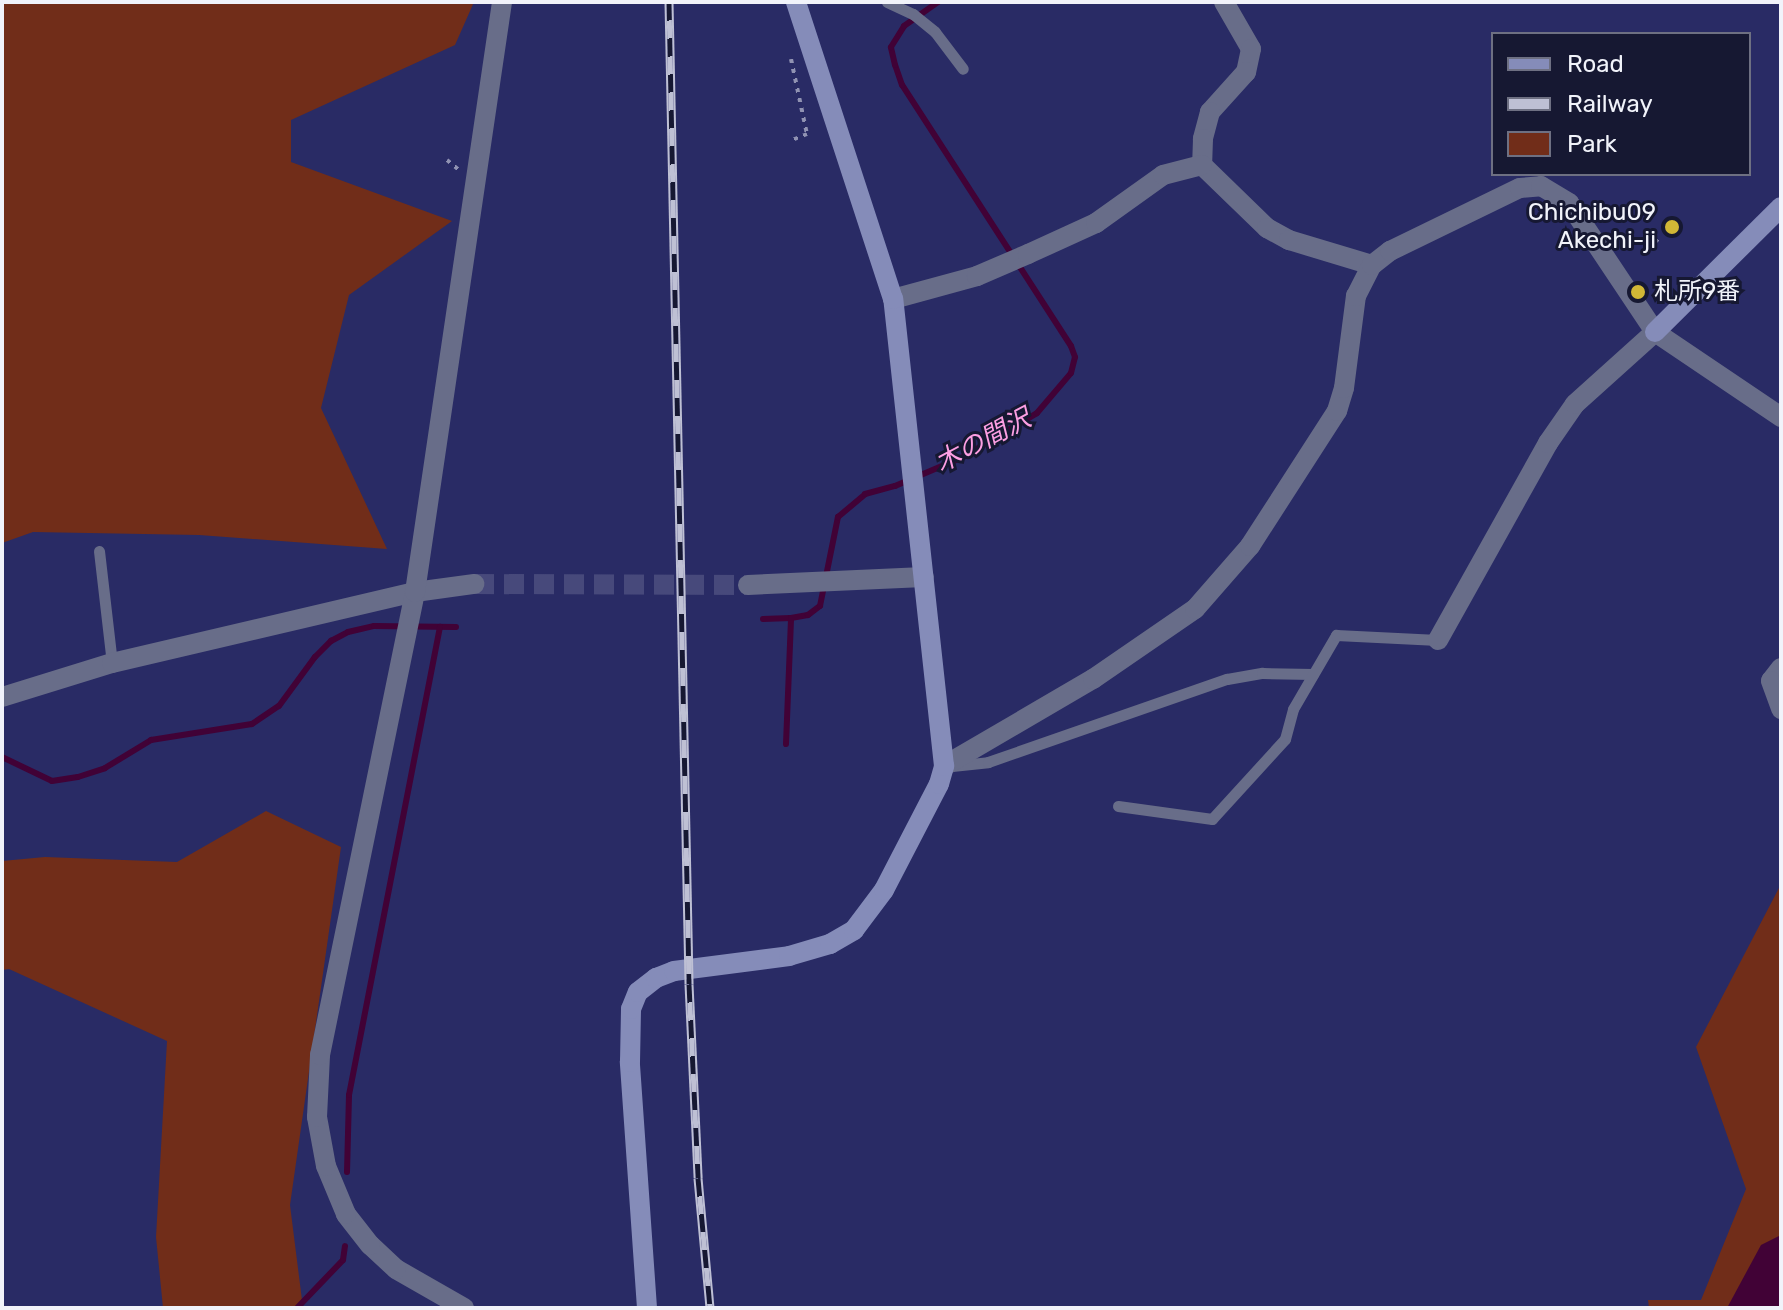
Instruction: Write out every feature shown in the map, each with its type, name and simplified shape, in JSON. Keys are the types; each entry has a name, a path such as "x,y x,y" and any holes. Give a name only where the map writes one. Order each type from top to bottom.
{"street":[{"path":"464,1308 396,1269 346,1214 326,1166 317,1117 320,1055 415,592 502,2"},
{"path":"647,1308 630,1062 631,1009 638,992 656,978 674,971 789,956 830,944 854,930 884,890 939,784 944,766 893,299 796,2"},
{"path":"1224,2 1251,49 1246,72 1210,112 1203,139 1202,165 1267,228 1289,240 1372,265"},
{"path":"893,299 977,276 1028,254 1096,223 1163,175 1202,165"},
{"path":"944,766 1093,679 1195,609 1250,546 1337,411 1344,388 1356,296 1372,265 1390,251 1520,188 1541,186 1569,203 1655,332 1781,417"},
{"path":"1438,640 1548,443 1575,404 1655,332 1781,207"},
{"path":"748,585 924,577"},
{"path":"2,697 112,663 415,592 474,584"},
{"path":"1781,668 1771,681 1781,709"}],"lane":[{"path":"887,2 913,14 935,32 963,69"},
{"path":"99,551 112,663"},
{"path":"1118,806 1212,819 1285,739 1293,709 1336,635 1438,640"},
{"path":"944,766 988,762 1227,679 1262,673 1313,674"}],"path":[{"path":"791,57 807,134 792,140"},
{"path":"1648,249 1661,236"}],"green space":[{"path":"2,2 474,2 455,45 291,120 291,162 452,221 349,295 321,408 387,549 199,535 33,532 2,543"},
{"path":"266,811 341,847 290,1205 303,1308 163,1308 156,1237 167,1041 9,969 2,970 2,861 45,857 177,862"},
{"path":"1781,884 1781,1308 1649,1308 1648,1300 1701,1300 1746,1189 1696,1047"}],"shaded area":[{"path":"1781,1235 1781,1308 1727,1308 1761,1245"}],"waterway":[{"name":"木の間沢","path":"786,744 791,618 808,615 820,606 838,517 865,494 895,486 963,457 1037,413 1071,373 1075,357 1071,346 902,85 891,47 904,26 938,2"},
{"path":"763,619 791,618"},
{"path":"2,757 52,781 78,777 105,768 151,740 252,724 279,706 315,657 331,641 348,632 374,626 456,627"},
{"path":"347,1172 349,1095 440,627"},
{"path":"297,1308 343,1260 345,1246"}],"tunnel":[{"path":"474,584 748,585"}],"railway":[{"path":"669,2 689,984 698,1178 710,1308"}],"place":[{"name":"Chichibu09 Akechi-ji","path":"1672,227"},
{"name":"札所9番","path":"1638,292"}]}
